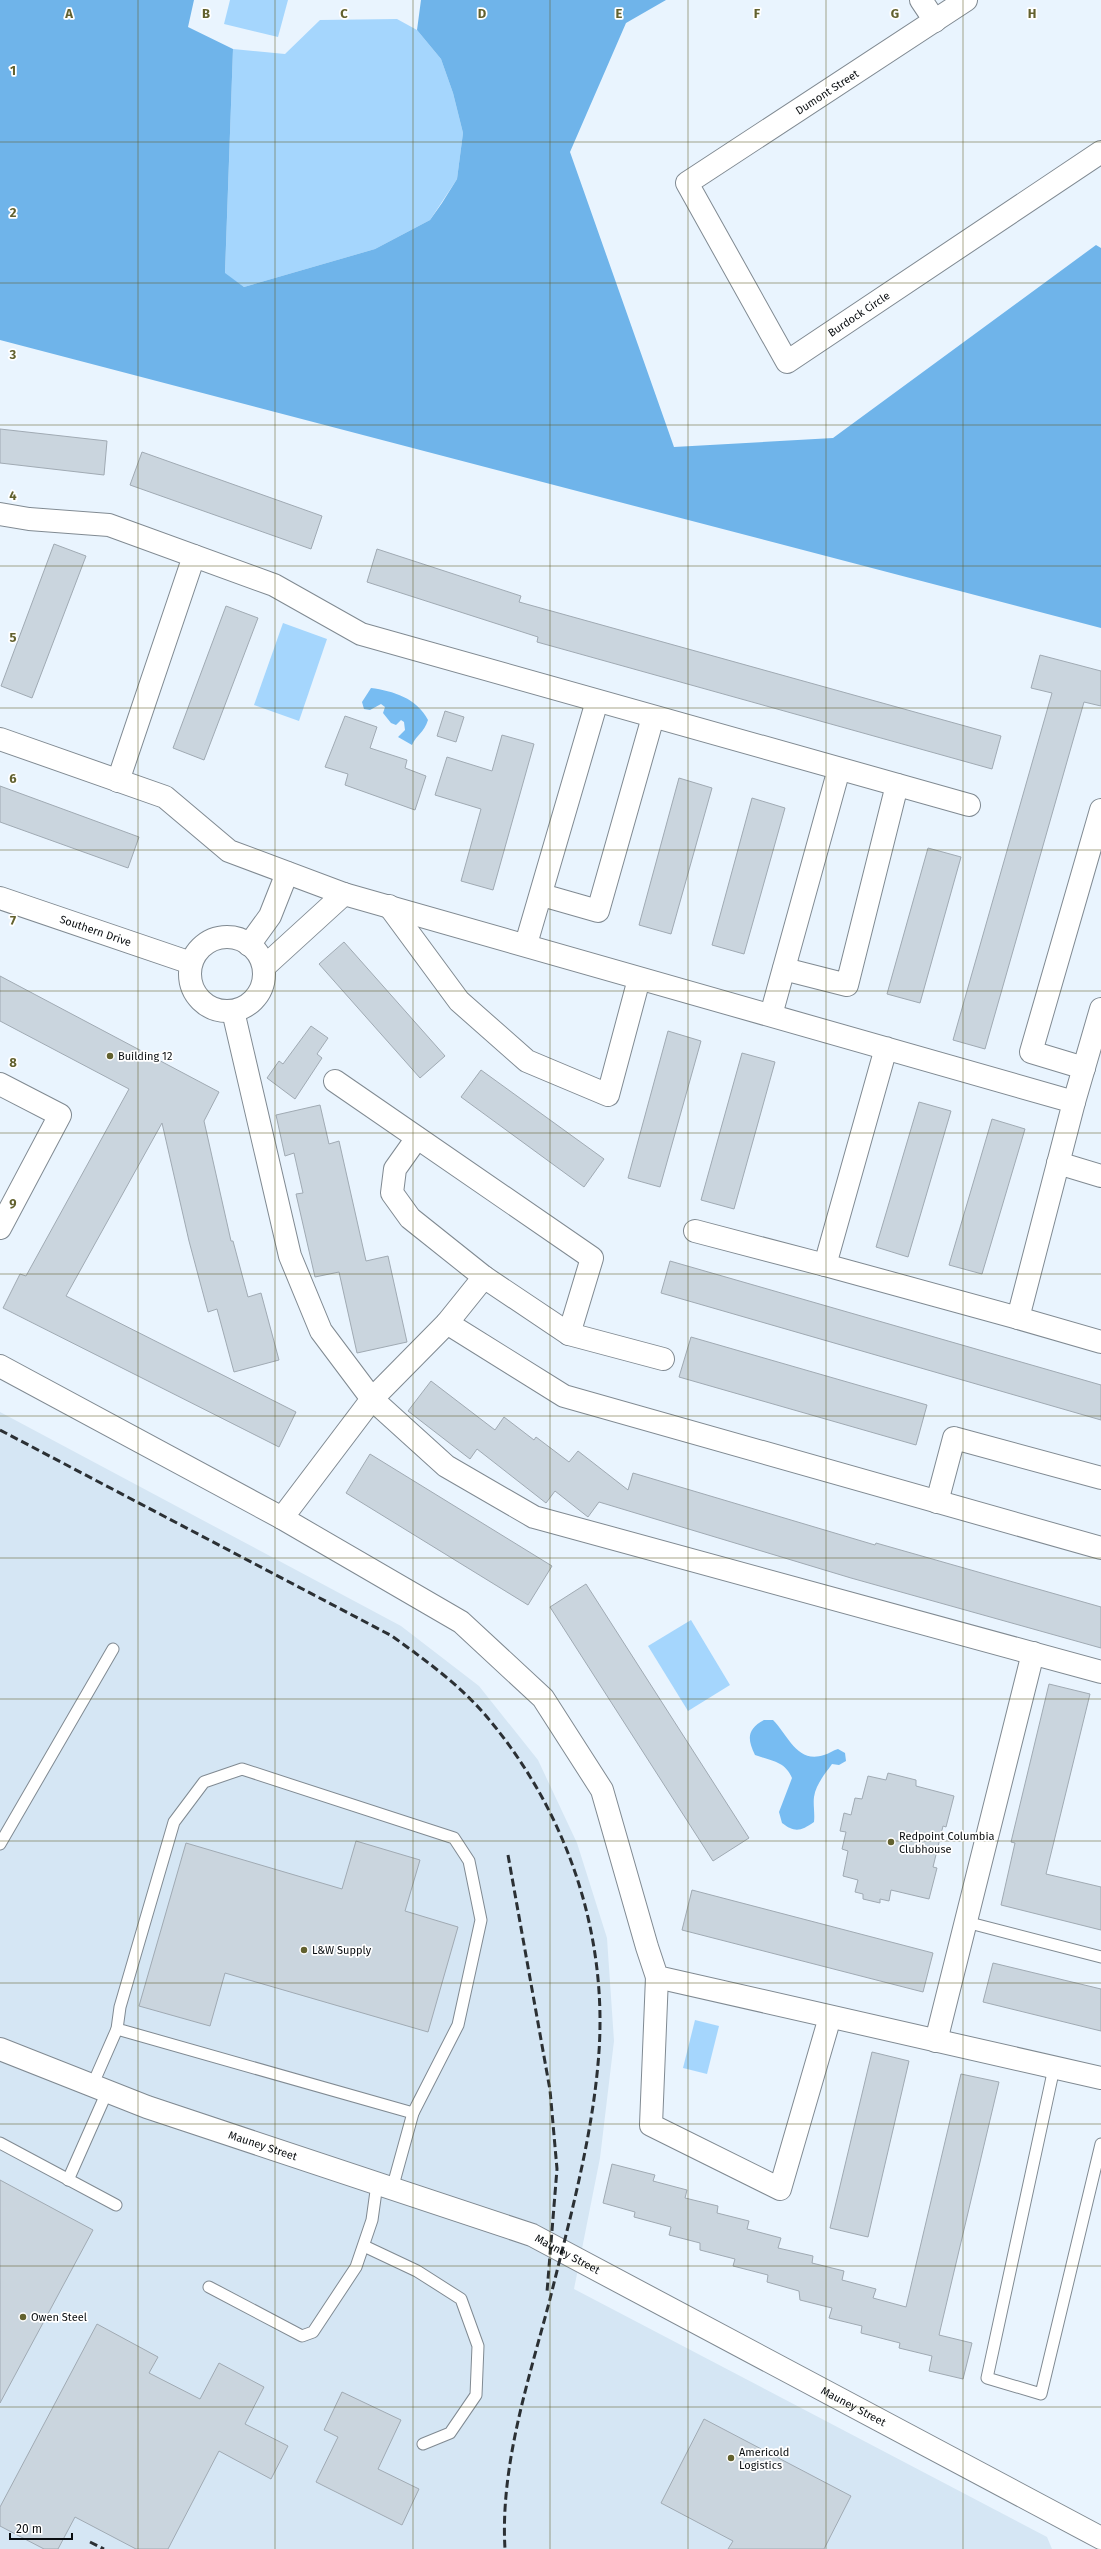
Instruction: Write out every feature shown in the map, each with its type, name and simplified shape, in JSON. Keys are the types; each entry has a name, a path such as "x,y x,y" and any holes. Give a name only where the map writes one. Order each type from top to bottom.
{"street":[{"path":"921,0 935,21"},
{"name":"Dumont Street","path":"687,183 966,0"},
{"name":"Burdock Circle","path":"687,183 787,362 1101,152"},
{"path":"0,514 29,519 109,525 274,585 361,634 969,805"},
{"path":"118,780 194,556"},
{"path":"526,944 542,895 597,701"},
{"path":"542,895 598,911 653,717"},
{"path":"0,739 165,797 228,851 344,894 526,944 639,979 771,1015 1074,1102"},
{"path":"771,1015 839,769"},
{"path":"784,969 847,986 897,785"},
{"path":"1084,1068 1031,1052 1101,810"},
{"path":"249,945 270,916 287,873"},
{"path":"264,967 344,894"},
{"name":"Southern Drive","path":"0,898 191,963"},
{"path":"389,906 459,1001 527,1061 608,1095 639,979"},
{"path":"230,936 242,939 249,945 260,955 264,967 264,979 261,991 254,1000 244,1008 233,1011 220,1011 208,1006 199,998 192,988 190,976 191,963 197,952 206,943 217,937 230,936"},
{"path":"1018,1318 1074,1102 1101,1009"},
{"path":"233,1011 290,1256 321,1331 372,1399 446,1466 534,1517 1101,1672"},
{"path":"825,1265 886,1048"},
{"path":"335,1082 592,1258 569,1334"},
{"path":"0,1084 60,1115 0,1228"},
{"path":"417,1138 395,1168 392,1193 410,1218 484,1277 569,1334 663,1358"},
{"path":"1058,1163 1101,1176"},
{"path":"695,1231 825,1265 1101,1342"},
{"path":"282,1518 372,1399 447,1323 484,1277"},
{"path":"447,1323 564,1396 1101,1548"},
{"path":"0,1366 282,1518 461,1622 543,1698 602,1790 657,1977 651,2125 780,2189 830,2017"},
{"path":"937,1502 954,1438 1101,1478"},
{"path":"936,2042 1033,1653"},
{"path":"657,1977 936,2042 1101,2078"},
{"name":"Mauney Street","path":"0,2049 100,2089 538,2238 1101,2538"}],"lane":[{"path":"0,1844 113,1649"},
{"path":"68,2180 100,2089 117,2029 120,2006 174,1822 204,1782 242,1769 454,1838 469,1861 481,1920 459,2018 413,2113 384,2186 356,2267 313,2332 302,2336 209,2287"},
{"path":"966,1922 1101,1957"},
{"path":"117,2029 413,2113"},
{"path":"1054,2068 986,2378 1041,2394 1101,2144"},
{"path":"0,2144 116,2205"},
{"path":"364,2246 417,2271 461,2299 478,2346 476,2395 450,2433 423,2444"}],"shaded area":[{"path":"0,0 194,0 188,27 233,49 225,273 244,287 375,249 430,220 457,179 463,133 453,93 441,59 417,30 421,0 666,0 626,23 570,152 674,447 833,438 1096,245 1101,248 1101,628 0,340"},
{"path":"230,0 288,0 278,37 224,24"},
{"path":"397,19 417,30 441,59 453,93 463,133 457,179 430,220 375,249 244,287 225,274 233,49 285,54 320,20"},
{"path":"283,623 327,639 299,721 254,705"},
{"path":"371,688 388,691 404,697 418,706 423,712 428,720 425,728 412,745 398,737 405,730 404,722 401,720 396,725 391,723 383,713 385,707 381,704 370,710 364,709 362,702"},
{"path":"0,1412 401,1626 479,1686 538,1760 577,1843 607,1938 614,2041 600,2158 574,2289 1047,2537 1052,2549 0,2549"},
{"path":"691,1620 730,1685 688,1711 648,1646"},
{"path":"764,1720 773,1720 794,1746 800,1752 807,1755 815,1757 838,1749 845,1753 846,1761 839,1765 832,1764 819,1783 814,1797 814,1822 802,1829 794,1829 782,1823 779,1812 792,1778 789,1772 777,1762 755,1755 752,1749 750,1735 754,1727"},
{"path":"695,2020 719,2026 707,2074 683,2068"}],"building":[{"path":"0,429 107,441 104,475 0,463"},
{"path":"142,452 322,516 311,549 130,485"},
{"path":"54,544 86,556 32,698 1,686"},
{"path":"377,549 521,596 519,602 1001,736 992,769 537,642 538,637 367,582"},
{"path":"226,606 258,618 204,760 173,748"},
{"path":"1040,655 1101,671 1101,706 1084,702 985,1049 953,1040 1052,693 1031,688"},
{"path":"445,711 464,717 456,742 437,736"},
{"path":"345,716 377,727 370,748 407,760 405,768 426,776 415,810 345,785 348,774 325,767"},
{"path":"502,735 534,744 493,890 461,881 481,809 435,795 447,757 492,771"},
{"path":"679,778 712,788 671,934 639,925"},
{"path":"0,786 139,837 128,868 0,822"},
{"path":"752,798 785,808 744,954 712,945"},
{"path":"928,848 961,857 920,1003 887,994"},
{"path":"344,942 445,1056 420,1078 319,964"},
{"path":"0,976 219,1092 204,1121 231,1241 233,1241 248,1297 261,1293 279,1360 234,1372 217,1309 208,1312 189,1241 162,1123 66,1296 296,1412 279,1447 3,1308 20,1274 26,1276 129,1089 0,1021"},
{"path":"311,1026 328,1038 317,1054 322,1058 295,1099 267,1078 279,1061 283,1064"},
{"path":"668,1031 701,1041 660,1187 628,1178"},
{"path":"742,1053 775,1062 734,1209 701,1200"},
{"path":"481,1070 604,1159 584,1187 461,1097"},
{"path":"919,1102 951,1111 908,1257 876,1247"},
{"path":"320,1105 329,1144 339,1141 366,1261 388,1256 407,1342 357,1353 339,1272 315,1277 296,1194 303,1193 294,1153 285,1156 276,1115"},
{"path":"992,1119 1025,1129 982,1274 949,1265"},
{"path":"670,1261 1101,1385 1101,1420 661,1293"},
{"path":"691,1337 927,1405 916,1445 679,1377"},
{"path":"431,1381 495,1430 504,1417 534,1440 536,1437 569,1462 578,1451 628,1490 633,1473 875,1545 876,1543 1101,1607 1101,1648 851,1578 599,1502 588,1517 555,1491 546,1503 477,1449 470,1459 408,1411"},
{"path":"370,1454 552,1566 528,1605 346,1493"},
{"path":"586,1584 749,1838 713,1861 550,1607"},
{"path":"1049,1684 1090,1694 1046,1874 1101,1887 1101,1930 1001,1905 1015,1843 1011,1842"},
{"name":"Redpoint Columbia Clubhouse","path":"888,1773 916,1780 916,1786 954,1796 946,1827 943,1826 933,1867 937,1868 929,1899 891,1890 889,1901 880,1899 880,1903 863,1899 863,1894 855,1892 858,1880 843,1876 848,1851 842,1849 846,1832 840,1831 844,1813 851,1815 855,1798 862,1799 868,1776 886,1780"},
{"name":"L&W Supply","path":"356,1841 420,1860 405,1911 458,1927 428,2032 225,1973 210,2026 139,2006 186,1843 342,1889"},
{"path":"692,1890 933,1953 923,1992 682,1930"},
{"path":"993,1963 1101,1989 1101,2031 983,2002"},
{"path":"872,2052 909,2061 868,2237 830,2228"},
{"path":"961,2074 999,2082 939,2335 972,2343 963,2379 929,2371 932,2356 899,2348 900,2343 861,2333 862,2326 829,2318 832,2308 800,2300 799,2291 767,2282 768,2275 733,2266 735,2259 700,2250 700,2243 669,2235 671,2227 634,2217 635,2212 603,2203 612,2164 655,2175 653,2181 687,2190 685,2198 718,2206 717,2213 749,2221 747,2229 781,2238 778,2248 813,2256 812,2263 844,2271 842,2280 876,2289 873,2298 906,2307"},
{"name":"Owen Steel","path":"0,2180 93,2230 0,2403"},
{"path":"97,2324 158,2357 149,2373 200,2399 219,2363 264,2387 245,2424 288,2446 271,2479 219,2451 168,2549 136,2549 75,2517 58,2549 44,2549 0,2526 0,2507"},
{"path":"342,2392 401,2420 378,2469 419,2489 402,2525 316,2482 338,2437 324,2430"},
{"name":"Americold Logistics","path":"704,2419 851,2496 824,2549 728,2549 733,2541 661,2503"}],"railway":[{"path":"0,1430 392,1636 454,1684 477,1705 516,1754 540,1794 561,1836 577,1879 590,1924 597,1970 600,2017 598,2064 595,2094 585,2153 572,2212 518,2422 507,2486 505,2549"},
{"path":"508,1855 550,2090 557,2169 547,2292"},
{"path":"90,2542 104,2549"}],"place":[{"name":"Building 12","path":"110,1056"},
{"name":"Redpoint Columbia Clubhouse","path":"891,1842"},
{"name":"L&W Supply","path":"304,1950"},
{"name":"Owen Steel","path":"23,2317"},
{"name":"Americold Logistics","path":"731,2458"}]}
